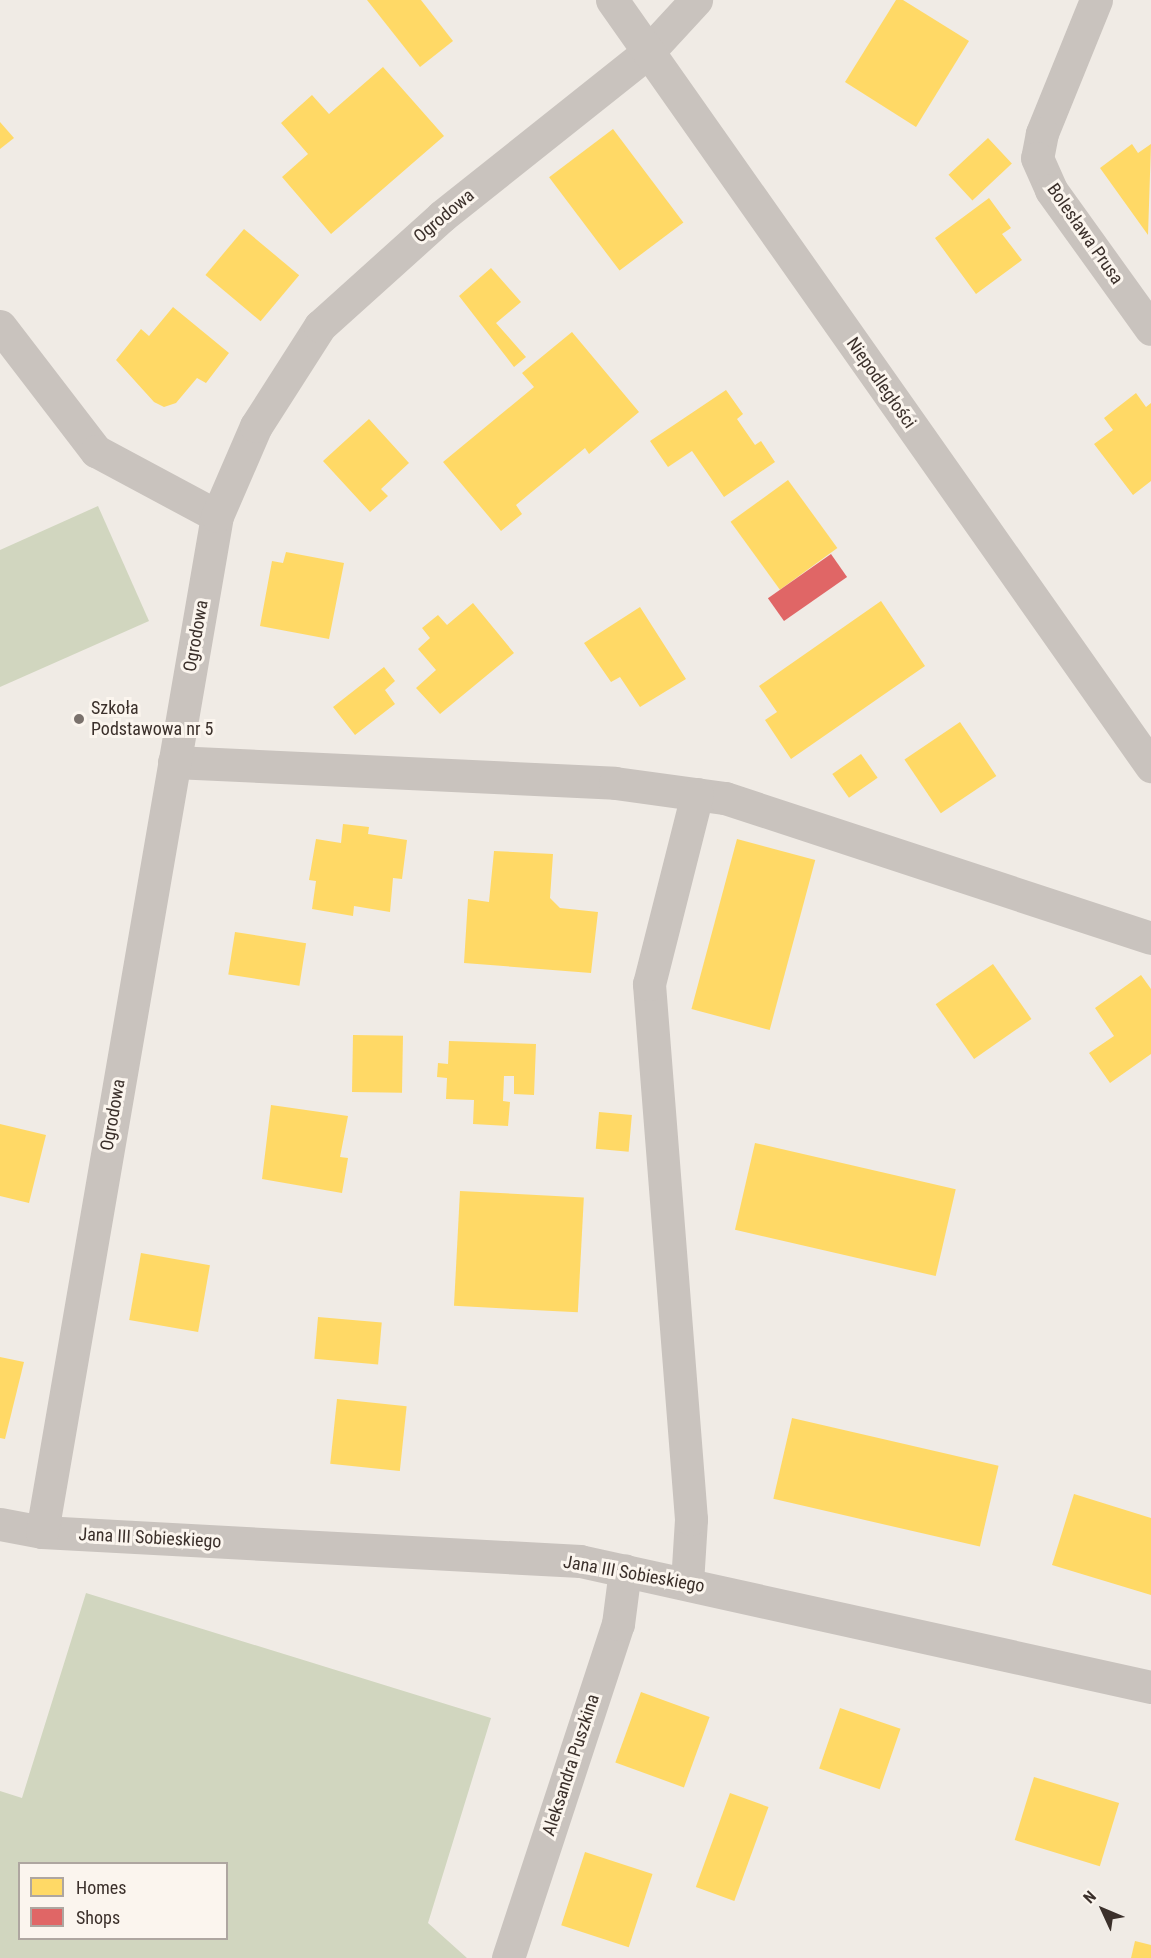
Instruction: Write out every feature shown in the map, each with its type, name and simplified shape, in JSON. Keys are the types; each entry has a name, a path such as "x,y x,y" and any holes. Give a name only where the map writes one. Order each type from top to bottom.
{"street":[{"name":"Niepodległości","path":"612,0 1151,766"},
{"name":"Ogrodowa","path":"42,1532 217,516 256,426 320,326 442,216 648,52 696,0"},
{"name":"Bolesława Prusa","path":"1096,0 1042,133 1037,158 1051,190 1151,329"},
{"path":"0,326 96,452 217,516"},
{"path":"174,762 615,783 724,798 1151,938"},
{"path":"687,1583 691,1519 649,984 696,794"},
{"name":"Jana III Sobieskiego","path":"0,1524 42,1532 580,1561 1151,1686"},
{"name":"Aleksandra Puszkina","path":"508,1958 618,1624 625,1570"}],"green space":[{"path":"98,506 149,621 0,687 0,550"},
{"path":"86,1593 491,1718 428,1923 467,1958 0,1958 0,1791 22,1798"}],"building: Homes":[{"path":"367,0 421,0 453,41 420,67"},
{"path":"896,0 903,0 969,41 916,127 845,82"},
{"path":"383,67 444,136 331,234 282,177 308,154 281,123 312,95 329,114"},
{"path":"0,122 14,138 0,149"},
{"path":"613,129 683,222 620,271 549,177"},
{"path":"988,138 1012,164 972,200 949,175"},
{"path":"1132,144 1138,153 1151,144 1148,235 1100,168"},
{"path":"989,198 1011,228 1002,234 1022,260 976,294 935,238"},
{"path":"244,229 299,275 261,321 205,275"},
{"path":"491,268 521,302 496,323 526,357 514,367 459,296"},
{"path":"173,307 229,353 206,383 197,378 176,403 164,407 154,402 116,360 141,329 149,336"},
{"path":"572,332 639,412 589,454 585,448 516,505 522,514 501,531 443,462 534,387 522,373"},
{"path":"726,390 743,414 737,419 755,445 761,441 775,462 724,497 692,451 668,467 650,441"},
{"path":"1136,393 1146,407 1151,403 1151,481 1133,495 1094,444 1113,430 1104,418"},
{"path":"369,419 409,463 381,489 388,496 370,512 323,461"},
{"path":"788,480 837,548 780,590 731,522"},
{"path":"286,552 344,563 329,639 260,626 272,561 283,563"},
{"path":"881,601 925,666 791,759 765,720 777,712 759,686"},
{"path":"473,603 514,653 440,714 416,688 436,670 418,649 430,638 422,628 438,615 447,625"},
{"path":"640,607 686,679 640,707 620,677 611,682 584,643"},
{"path":"384,667 395,681 385,690 395,704 355,735 333,707"},
{"path":"960,722 996,776 941,813 904,759"},
{"path":"861,754 878,778 849,798 832,774"},
{"path":"343,824 369,827 368,834 407,840 402,879 393,878 390,912 354,906 353,916 312,909 316,881 309,880 316,839 341,843"},
{"path":"737,839 815,860 770,1030 691,1009"},
{"path":"494,851 553,854 550,898 560,908 598,912 591,973 464,963 468,899 489,902"},
{"path":"235,932 306,943 299,986 228,974"},
{"path":"993,964 1031,1019 974,1059 936,1004"},
{"path":"1141,975 1151,989 1151,1054 1110,1083 1089,1053 1114,1036 1095,1008"},
{"path":"353,1035 403,1036 402,1093 352,1092"},
{"path":"449,1041 536,1044 534,1095 514,1094 514,1076 504,1076 503,1101 510,1102 508,1126 473,1124 474,1100 446,1099 447,1078 437,1077 438,1063 448,1064"},
{"path":"271,1105 348,1116 340,1157 348,1158 342,1193 262,1179"},
{"path":"599,1112 632,1115 629,1152 596,1149"},
{"path":"0,1124 46,1135 29,1203 0,1196"},
{"path":"755,1143 956,1189 936,1276 735,1230"},
{"path":"460,1191 584,1197 578,1312 454,1306"},
{"path":"141,1253 210,1265 198,1332 129,1320"},
{"path":"318,1317 382,1323 378,1364 314,1359"},
{"path":"0,1357 24,1362 5,1439 0,1438"},
{"path":"337,1399 407,1406 400,1471 330,1464"},
{"path":"792,1418 999,1466 980,1547 773,1499"},
{"path":"1074,1494 1151,1518 1151,1595 1052,1565"},
{"path":"641,1692 710,1717 684,1787 615,1762"},
{"path":"840,1708 901,1729 880,1789 819,1769"},
{"path":"1034,1777 1119,1803 1100,1866 1015,1840"},
{"path":"730,1793 769,1807 734,1901 696,1887"},
{"path":"585,1852 653,1874 629,1947 561,1925"},
{"path":"1135,1941 1151,1945 1151,1958 1131,1958"}],"building: Shops":[{"path":"831,554 847,577 784,621 768,598"}],"place":[{"name":"Szkoła Podstawowa nr 5","path":"79,719"}]}
